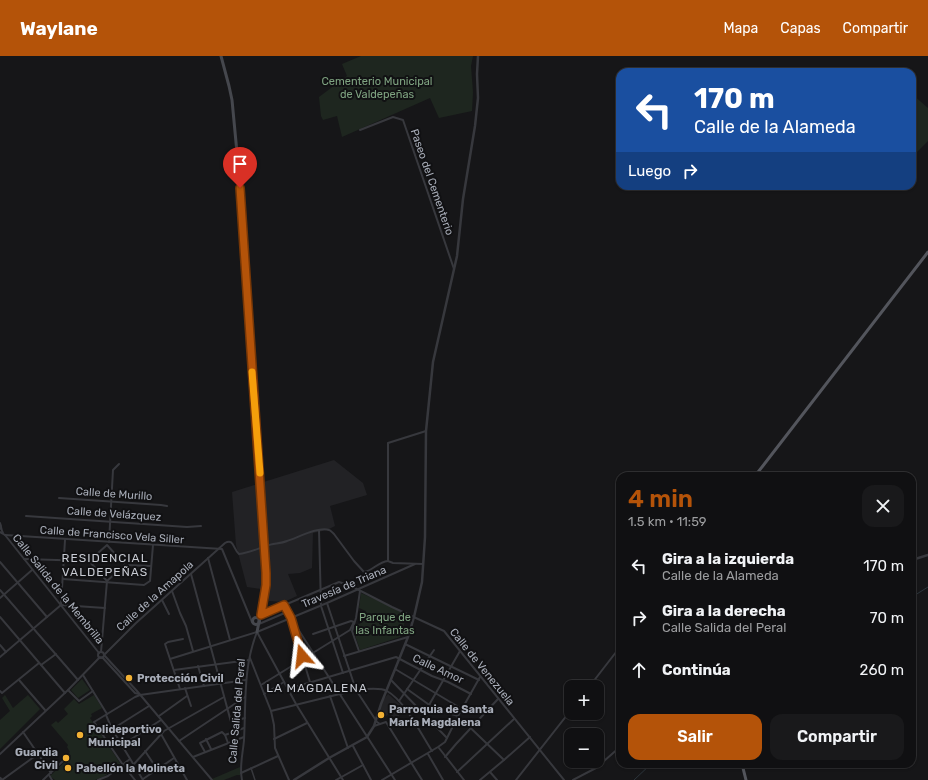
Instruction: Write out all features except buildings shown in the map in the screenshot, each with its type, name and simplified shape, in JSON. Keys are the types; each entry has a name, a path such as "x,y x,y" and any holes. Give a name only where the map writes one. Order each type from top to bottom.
{"main road":[{"name":"Calle Salida del Peral","path":"221,56 229,86 234,116 266,573 266,585 257,632"},
{"path":"758,472 928,252"},
{"path":"253,620 261,614"},
{"path":"253,620 258,618 259,622"},
{"path":"253,620 256,624 259,622"},
{"path":"253,620 257,632"},
{"path":"743,768 746,780"}],"street":[{"path":"294,780 329,758 367,738 374,726 386,690 408,637 414,617 422,582 425,537 426,431 433,362 457,256 462,199 478,98 478,56"},
{"name":"Paseo del Cementerio","path":"360,130 393,117 403,120 454,270"},
{"path":"388,561 388,443 426,431"},
{"path":"24,559 90,561 107,545 109,542 113,470 119,464"},
{"name":"Calle de Murillo","path":"59,498 167,506"},
{"name":"Calle de Velázquez","path":"26,516 187,527 201,526"},
{"path":"0,524 0,529 4,535"},
{"path":"0,529 4,535"},
{"path":"218,549 230,541 239,554 256,550 264,546 286,542 319,530 329,530 334,534 364,572 368,572 380,563 388,561 423,564"},
{"path":"319,530 321,606 343,673"},
{"name":"Calle de Francisco Vela Siller","path":"4,535 218,549"},
{"name":"Calle Salida de la Membrilla","path":"4,535 102,656 135,693 140,695 212,780"},
{"path":"61,605 65,540"},
{"path":"107,545 125,564 151,566"},
{"path":"63,579 107,581 144,585 150,581 153,545"},
{"path":"218,549 222,549 249,614 253,620"},
{"name":"Calle de la Amapola","path":"0,754 136,623 218,549"},
{"path":"916,559 928,555"},
{"path":"208,558 230,640"},
{"path":"90,561 107,581"},
{"path":"0,562 47,617"},
{"path":"102,656 98,655 100,652 107,581 125,564"},
{"name":"Travesía de Triana","path":"170,659 257,632 359,590 416,564"},
{"path":"0,598 32,570"},
{"path":"191,574 224,697 236,731"},
{"name":"Calle de Venezuela","path":"261,614 339,582 359,590 444,631 564,780"},
{"path":"0,590 78,680"},
{"path":"261,685 350,630 356,618 359,590"},
{"path":"172,591 186,626 193,651"},
{"path":"162,600 169,614"},
{"path":"327,603 356,690 377,722 380,724"},
{"path":"0,657 61,605 105,608"},
{"path":"284,605 339,694 395,780"},
{"path":"259,622 287,612"},
{"path":"0,617 65,693"},
{"path":"291,618 310,682"},
{"path":"313,634 328,628 352,621 354,622"},
{"path":"354,622 352,631 359,651"},
{"path":"257,632 296,704 343,780"},
{"name":"Calle Salida del Peral","path":"242,780 240,773 244,736 246,680 249,659 257,632"},
{"path":"344,656 408,637"},
{"path":"180,689 165,644 183,639"},
{"path":"405,644 479,680"},
{"path":"0,645 6,652"},
{"path":"399,701 434,650"},
{"path":"429,705 460,651"},
{"path":"594,680 616,652"},
{"path":"42,666 56,654"},
{"path":"288,689 396,657 399,659"},
{"path":"174,670 249,659 271,711 274,725 275,748 288,780"},
{"name":"Calle Amor","path":"399,659 471,694"},
{"path":"0,691 2,693 39,663"},
{"path":"198,666 204,686"},
{"path":"395,669 462,709"},
{"path":"83,675 106,714 112,729 143,780 174,758"},
{"path":"382,780 432,752 446,742 458,716 480,677"},
{"path":"19,680 46,711"},
{"path":"135,780 94,722 140,695 246,680"},
{"path":"391,680 447,738"},
{"path":"264,694 284,682"},
{"path":"185,688 191,706"},
{"path":"407,689 435,709 458,716 504,760"},
{"path":"68,690 79,702 93,691"},
{"path":"271,711 356,690 386,690 405,708 432,752"},
{"path":"158,716 187,696"},
{"path":"330,696 348,748"},
{"path":"134,764 168,728 224,697"},
{"path":"179,741 245,697"},
{"path":"446,757 498,698"},
{"path":"103,735 149,706"},
{"path":"232,721 245,718"},
{"path":"457,772 514,719"},
{"path":"516,780 564,719"},
{"path":"122,745 161,720"},
{"path":"274,739 308,722"},
{"path":"374,726 386,722 422,780"},
{"path":"224,735 244,728"},
{"path":"24,732 50,774 52,780"},
{"path":"205,752 200,743 222,732 228,743"},
{"path":"232,732 236,740"},
{"path":"161,734 187,780"},
{"path":"193,757 244,736"},
{"path":"480,780 530,737"},
{"path":"206,739 211,749"},
{"path":"353,746 371,780"},
{"path":"438,747 464,780"},
{"path":"573,780 596,768 616,750"},
{"path":"145,751 157,769"},
{"path":"1,779 38,754"},
{"path":"428,754 443,780"},
{"path":"240,773 278,756"},
{"path":"45,779 65,759"},
{"path":"98,780 108,776 130,759"},
{"path":"336,780 363,764"},
{"path":"251,768 255,780"},
{"path":"490,772 497,780"}],"shaded area":[{"path":"334,460 363,483 367,495 330,506 335,526 327,530 313,533 312,568 300,573 288,574 297,596 284,602 269,601 269,573 265,542 261,544 265,572 261,589 247,587 236,545 232,492"},
{"path":"388,694 404,708 397,719 389,714 385,717 380,709 383,700"}],"green space":[{"name":"Cementerio Municipal de Valdepeñas","path":"361,56 473,56 471,66 473,92 472,111 439,118 430,98 342,137 337,116 323,120 321,116 319,97 347,76 342,64"},
{"path":"916,98 928,108 928,141 916,153"},
{"name":"Parque de las Infantas","path":"361,593 407,615 400,637 360,650 353,629 367,618 365,613 366,611 359,608"},
{"path":"82,679 90,690 78,698 71,690"},
{"path":"5,695 13,708 28,695 40,709 0,749 0,720 10,711 2,698"},
{"name":"Polideportivo Municipal","path":"94,695 102,708 91,714 92,716 90,718 120,765 103,777 95,780 55,780 50,776 71,756 67,747 68,745 51,725 56,721 58,723 68,714 64,709 74,699 79,704"},
{"path":"240,767 240,775 224,780 212,779"}],"waterway":[{"path":"916,594 928,587"},
{"path":"634,780 647,768"}],"slow traffic":[{"path":"252,372 260,473"}],"place":[{"name":"Protección Civil","path":"129,678"},
{"name":"Parroquia de Santa María Magdalena","path":"381,715"},
{"name":"Polideportivo Municipal","path":"80,735"},
{"name":"Guardia Civil","path":"66,758"},
{"name":"Pabellón la Molineta","path":"68,768"}],"district":[{"name":"RESIDENCIAL VALDEPEÑAS","path":"105,565"},
{"name":"LA MAGDALENA","path":"317,688"}],"route":[{"path":"240,188 266,573 266,585 261,615 284,605 291,618 302,656"}]}
